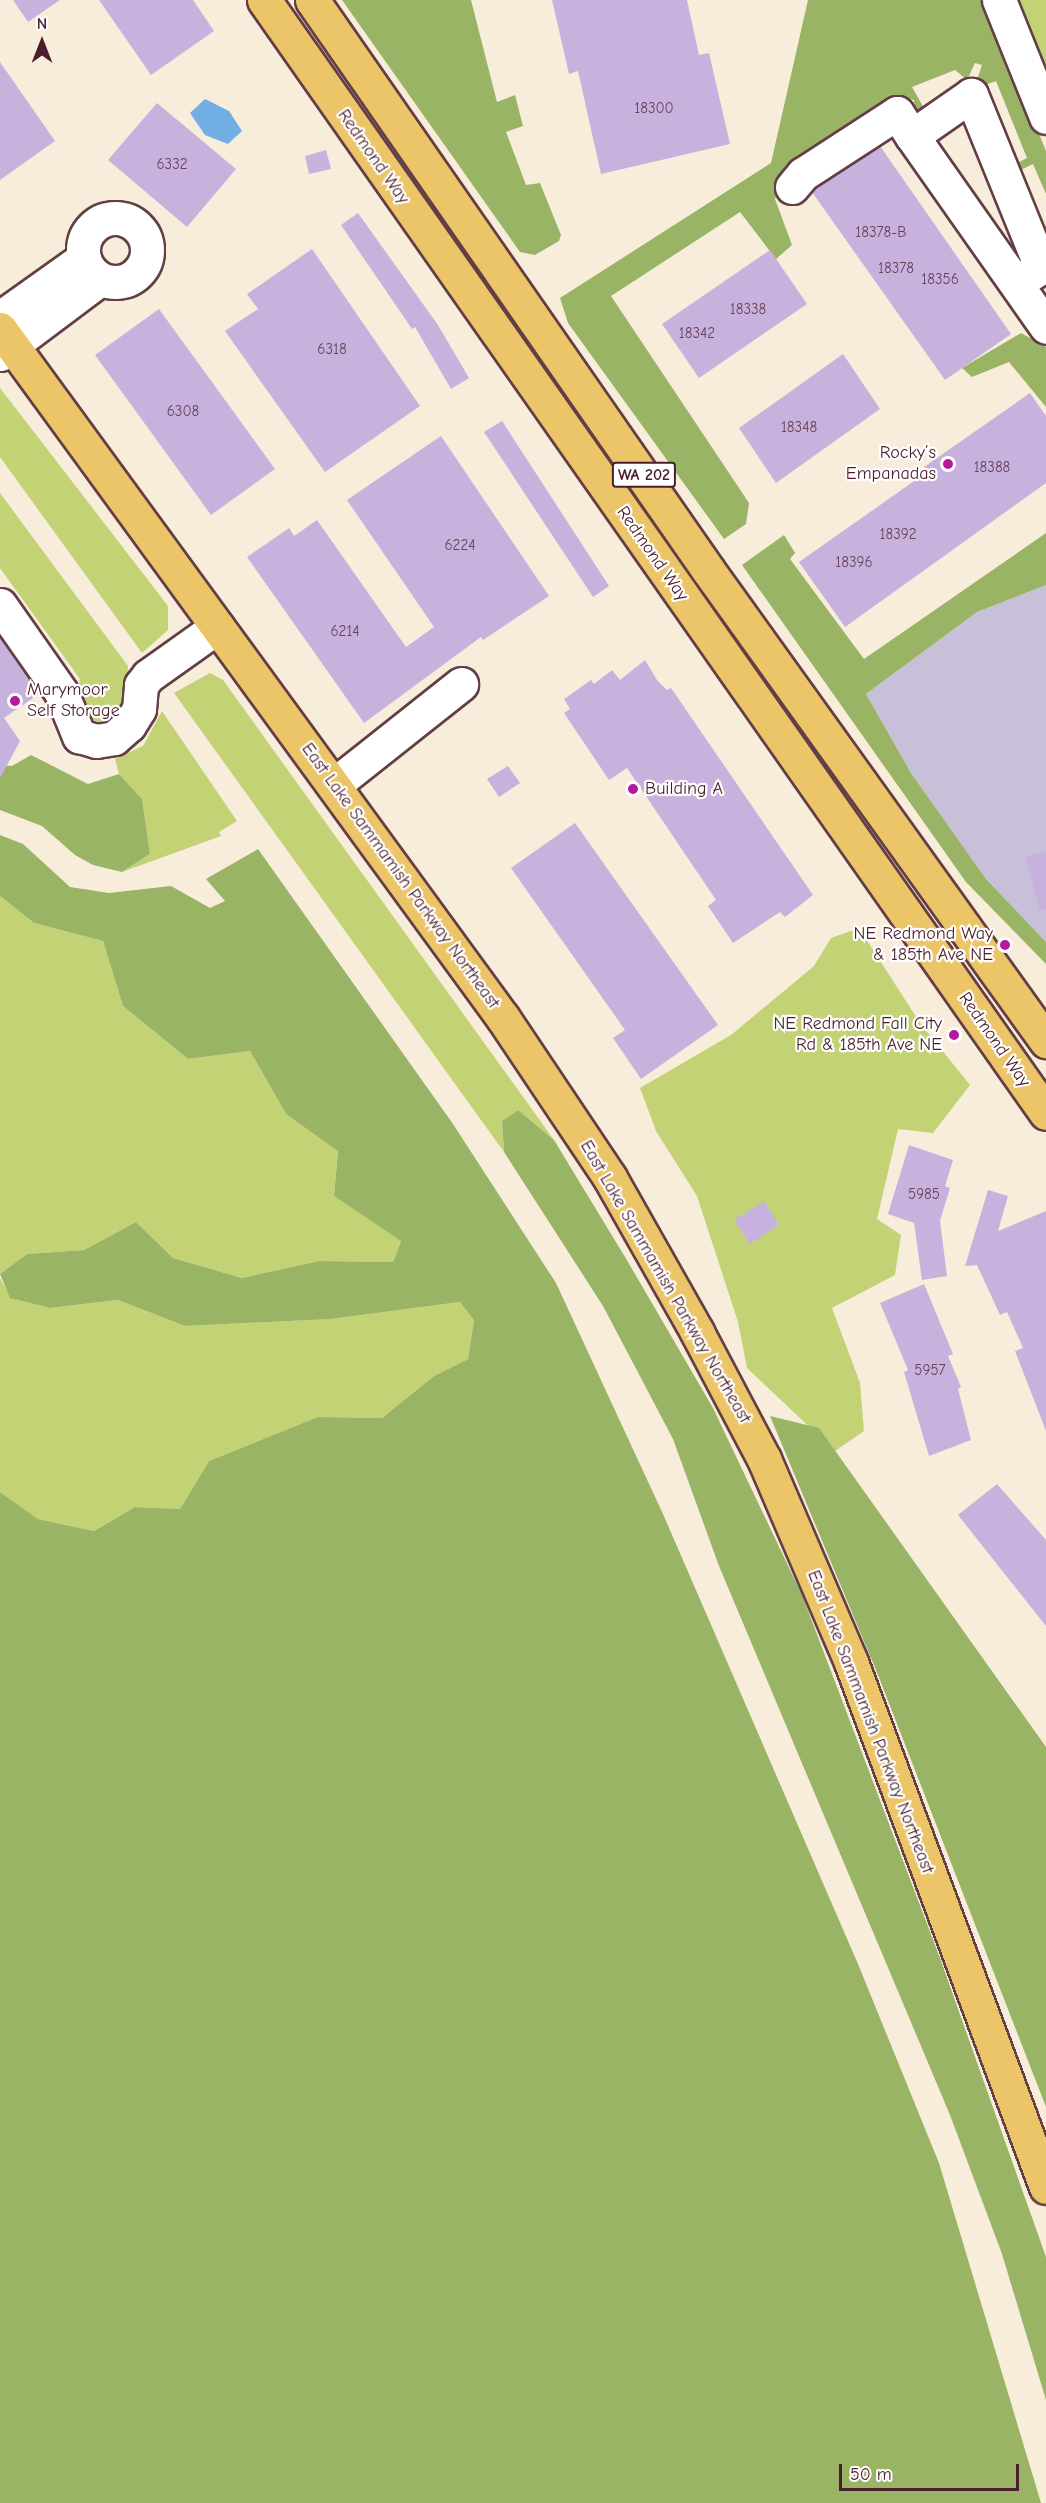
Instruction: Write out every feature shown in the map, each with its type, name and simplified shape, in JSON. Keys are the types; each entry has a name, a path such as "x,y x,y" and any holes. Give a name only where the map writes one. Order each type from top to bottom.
{"main road":[{"name":"Redmond Way","path":"264,0 1045,1108"},
{"name":"Redmond Way","path":"312,0 708,570 1046,1041"},
{"name":"East Lake Sammamish Parkway Northeast","path":"3,337 335,784 499,1012 610,1178 764,1459 852,1662 1046,2187"}],"lane":[{"path":"999,0 1046,117"},
{"path":"912,136 971,95 1041,267 1018,282"},
{"path":"792,187 803,174 897,113 1018,282 1046,327"},
{"path":"3,337 92,269"},
{"path":"0,605 61,692 80,736 96,741 114,738 129,725 139,710 141,686 148,676 217,627"},
{"path":"335,784 461,684"}],"shaded area":[{"path":"1046,585 1046,942 986,879 911,773 866,694 977,612"}],"green space":[{"path":"342,0 471,0 497,102 515,95 523,126 506,132 526,185 540,183 561,235 559,241 535,255 520,252"},
{"path":"808,0 985,0 1046,151 1046,194 1033,164 1014,173 1013,165 1027,158 996,81 974,89 982,65 975,63 967,80 955,70 912,87 925,110 915,117 914,100 903,97 897,110 863,116 785,166 775,199 792,245 776,259 740,212 611,296 749,503 746,524 724,539 568,323 560,298 771,163"},
{"path":"1013,0 1046,0 1046,82"},
{"path":"1021,333 1046,347 1046,407 1009,362 972,377 962,368"},
{"path":"0,388 168,606 168,630 142,653 0,457"},
{"path":"0,493 128,666 126,691 118,717 103,723 86,718 77,695 80,679 0,568"},
{"path":"1046,533 1046,585 977,612 866,694 911,773 986,879 1046,942 1046,964 966,882 742,565 784,535 795,553 790,559 864,659"},
{"path":"210,673 223,680 554,1140 518,1110 502,1121 504,1152 174,693"},
{"path":"162,711 237,821 219,832 221,836 122,872 150,854 142,799 119,774 115,759 143,746"},
{"path":"31,755 88,784 119,774 142,799 150,854 122,872 93,865 75,855 42,826 0,810 0,765 12,766"},
{"path":"0,835 23,844 70,887 109,893 171,886 210,908 225,901 206,879 258,849 453,1124 556,1283 663,1514 858,1964 939,2163 1041,2503 0,2503 0,1492 38,1519 94,1531 135,1507 180,1509 209,1461 318,1417 382,1418 434,1376 468,1359 474,1320 460,1302 331,1319 185,1326 118,1300 50,1308 10,1298 0,1274 27,1254 84,1250 136,1222 173,1258 242,1278 319,1261 393,1262 401,1241 334,1196 338,1151 286,1114 250,1051 188,1059 123,1006 103,941 34,923 0,896"},
{"path":"0,896 34,923 103,941 123,1006 188,1059 250,1051 286,1114 338,1150 334,1196 401,1240 393,1262 319,1261 242,1278 173,1258 136,1222 84,1250 27,1254 0,1274"},
{"path":"859,928 920,1023 970,1085 933,1133 898,1129 877,1219 901,1235 895,1275 832,1308 860,1383 864,1431 835,1451 747,1368 738,1322 697,1196 656,1131 640,1088 731,1035 814,966 831,938"},
{"path":"518,1110 554,1140 628,1262 713,1408 802,1595 940,1958 1046,2257 1046,2400 1002,2254 950,2115 719,1566 673,1439 603,1306 504,1152 502,1121"},
{"path":"0,1278 11,1298 50,1308 118,1300 185,1326 331,1319 461,1302 474,1320 468,1359 434,1376 382,1418 318,1417 209,1461 180,1509 135,1507 94,1531 38,1519 0,1492"},
{"path":"770,1416 819,1428 1046,1747 1046,2107 878,1675"}],"water":[{"path":"205,99 229,111 242,131 228,144 205,135 190,113"}],"building":[{"path":"13,0 60,0 28,22"},
{"path":"99,0 193,0 214,31 151,75"},
{"path":"552,0 687,0 699,55 709,53 730,144 601,174 578,71 569,74"},
{"path":"0,62 55,141 0,180"},
{"path":"157,103 236,169 187,227 108,160"},
{"path":"880,146 1011,334 945,380 812,192"},
{"path":"326,150 331,169 309,174 305,156"},
{"path":"358,213 438,325 469,378 451,389 415,327 412,329 341,225"},
{"path":"312,249 420,406 325,472 225,331 258,309 247,294"},
{"path":"770,250 807,304 699,378 662,324"},
{"path":"159,309 275,469 211,515 95,355"},
{"path":"843,354 880,409 776,483 739,428"},
{"path":"1030,393 1046,416 1046,483 845,627 799,562 927,472 924,467"},
{"path":"502,421 609,586 593,597 484,432"},
{"path":"441,436 549,596 483,640 481,637 364,723 247,557 289,528 294,536 317,520 406,647 434,627 347,500"},
{"name":"Marymoor Self Storage","path":"0,638 39,694 4,718 20,741 0,778"},
{"path":"645,660 657,680 667,690 671,688 813,895 785,917 780,912 733,943 708,906 716,900 627,768 609,780 564,713 570,709 564,699 591,680 594,684 612,670 620,680"},
{"path":"508,766 520,783 499,797 487,779"},
{"path":"575,823 718,1025 641,1079 613,1038 625,1030 511,868"},
{"path":"1046,851 1046,909 1040,910 1025,857"},
{"path":"909,1145 953,1160 945,1186 950,1188 940,1221 947,1276 922,1280 914,1223 888,1214"},
{"path":"988,1190 1008,1196 998,1231 1046,1211 1046,1431 1015,1351 1023,1348 1007,1312 1000,1315 977,1265 965,1266"},
{"path":"764,1201 779,1225 750,1244 734,1220"},
{"path":"924,1284 953,1354 948,1356 961,1387 958,1389 971,1440 929,1456 904,1372 908,1370 880,1303"},
{"path":"997,1484 1046,1540 1046,1626 958,1515"}],"place":[{"name":"Rocky’s Empanadas","path":"948,464"},
{"name":"Marymoor Self Storage","path":"15,701"},
{"name":"Building A","path":"633,789"},
{"name":"NE Redmond Way & 185th Ave NE","path":"1005,945"},
{"name":"NE Redmond Fall City Rd & 185th Ave NE","path":"954,1035"}]}
